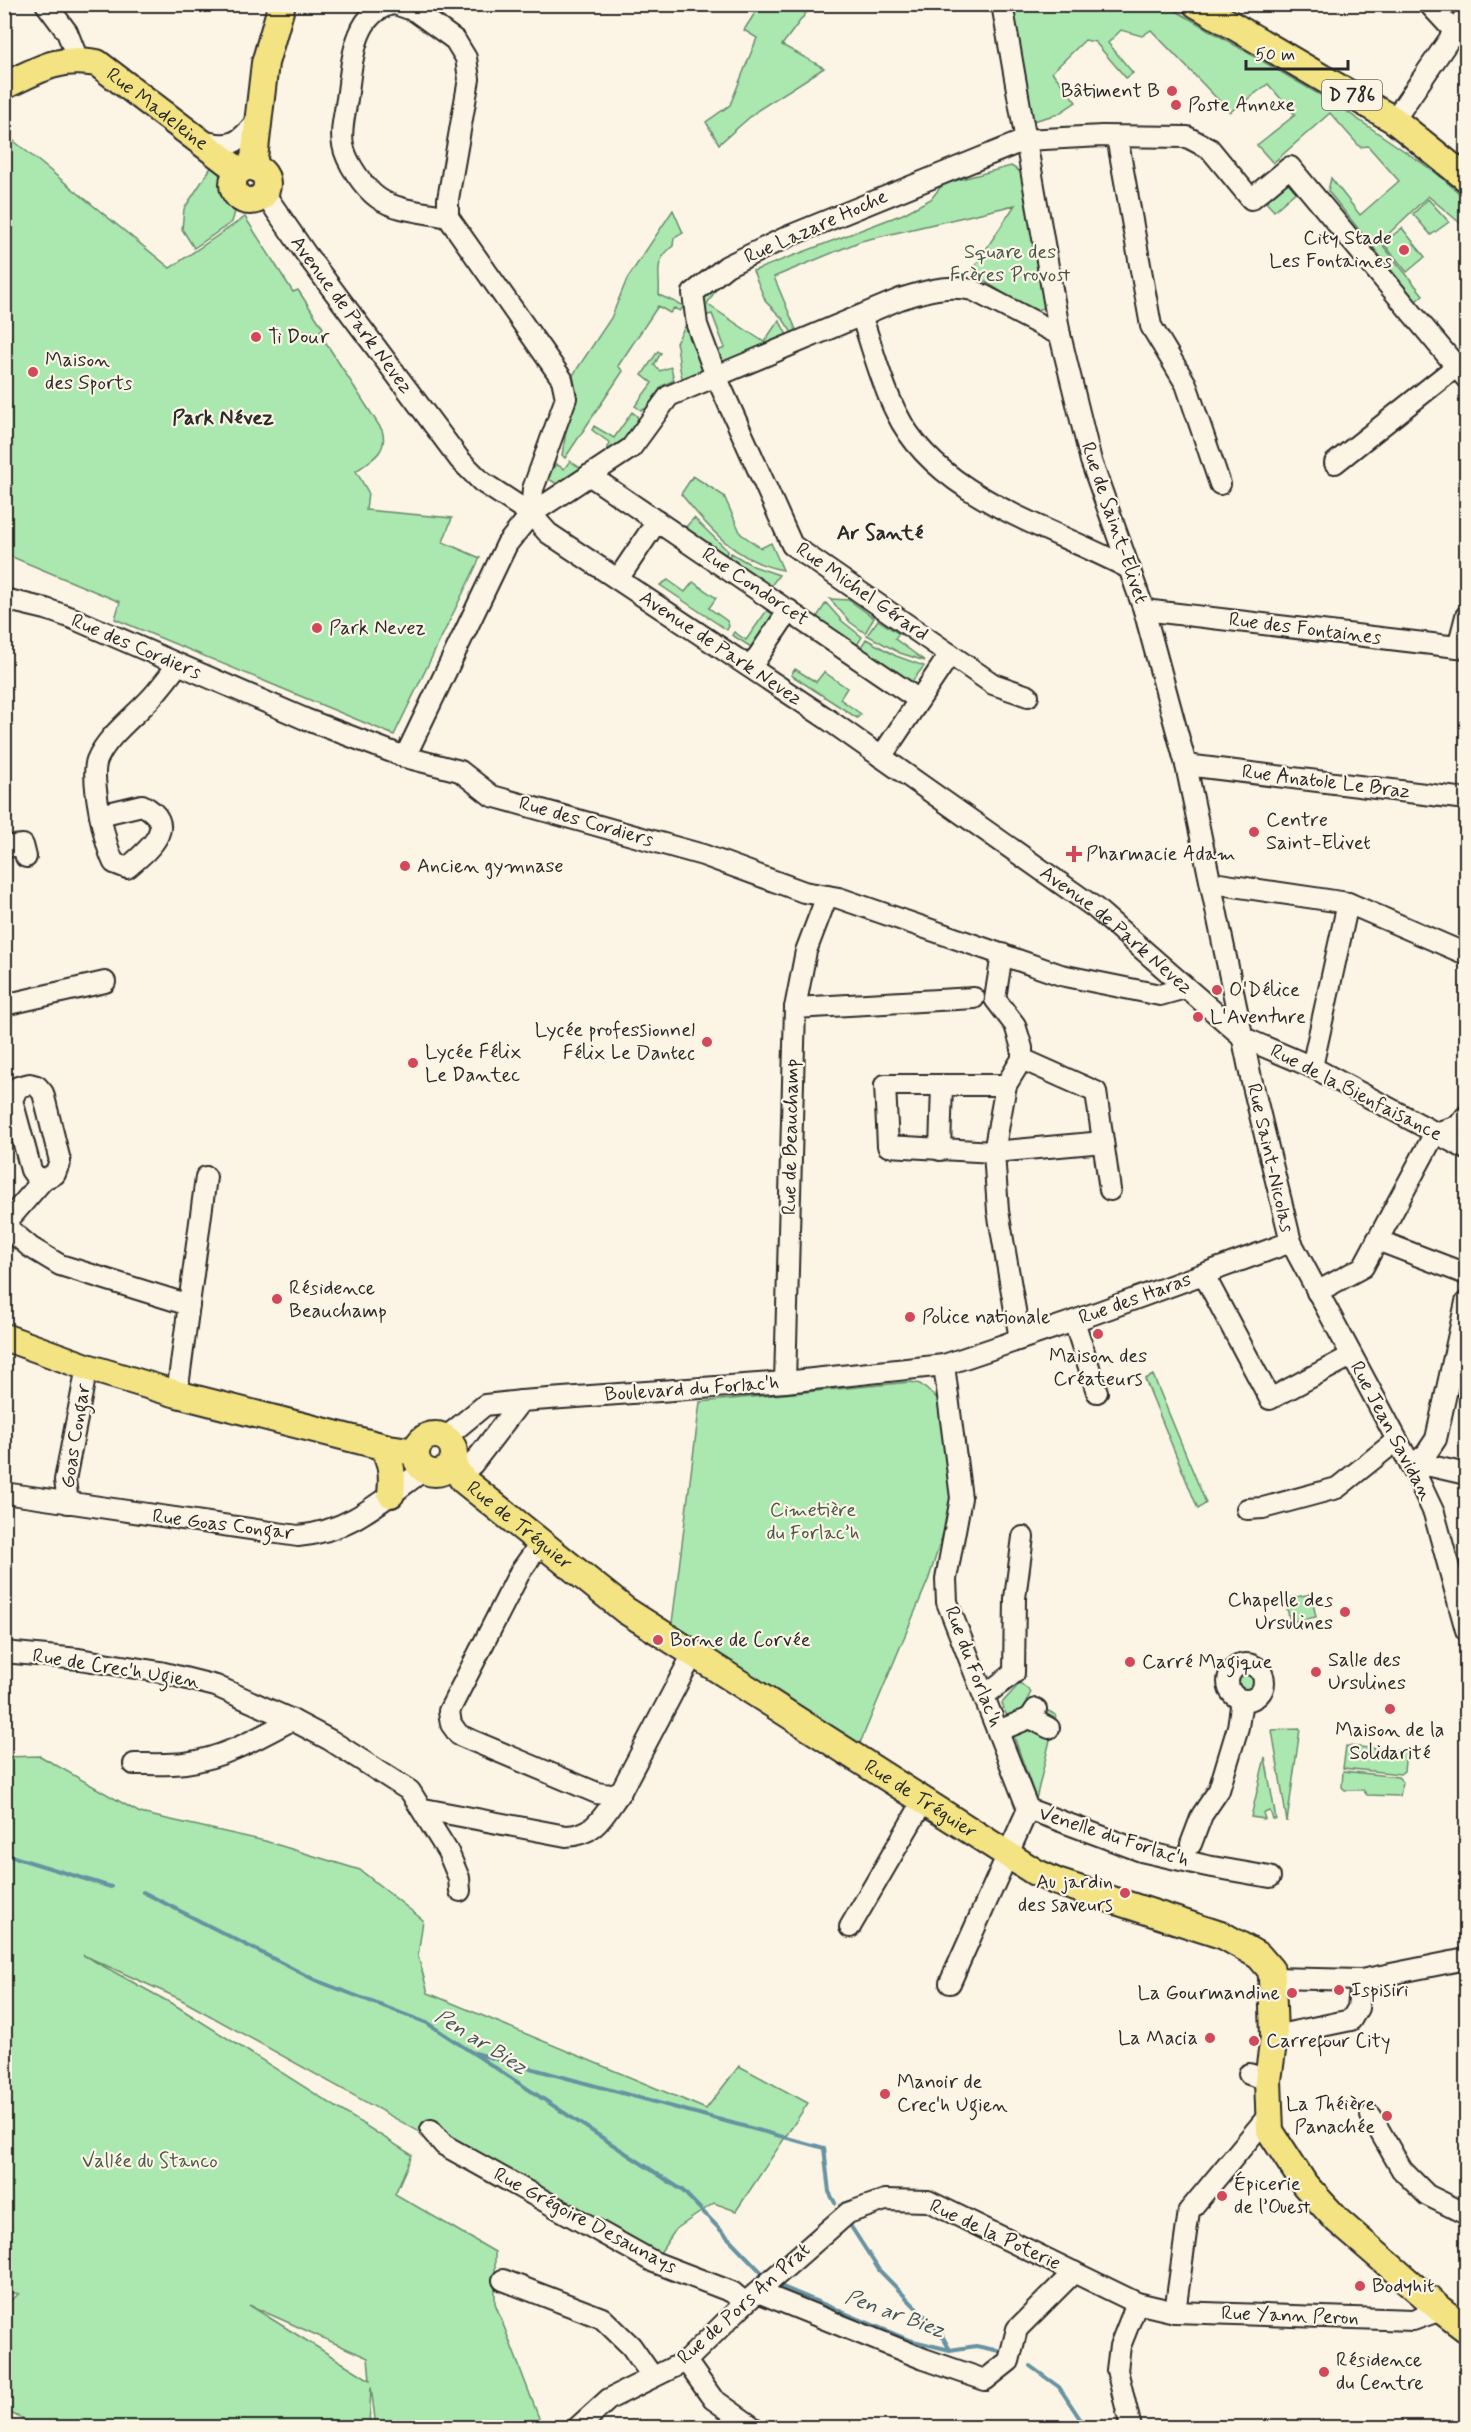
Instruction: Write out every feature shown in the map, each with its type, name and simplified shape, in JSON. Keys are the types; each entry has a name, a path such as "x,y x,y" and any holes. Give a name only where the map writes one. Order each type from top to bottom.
{"main road":[{"path":"264,193 267,188 267,177 259,169 246,169 259,118 265,63 282,4"},
{"name":"D 786","path":"1213,12 1394,120 1467,178"},
{"name":"Rue Madeleine","path":"4,86 49,64 78,60 106,68 198,139 246,169"},
{"path":"4,1337 87,1367 177,1394 383,1447 420,1461 438,1473 462,1464 445,1438 430,1436 420,1442 420,1461"},
{"path":"383,1447 393,1474 391,1494"},
{"name":"Rue de Tréguier","path":"462,1464 463,1480 540,1544 625,1610 693,1654 1057,1882 1237,1942 1266,1963 1272,1978"},
{"path":"1272,1978 1274,2036 1259,2077 1263,2121 1305,2185 1338,2221 1441,2310 1467,2329"}],"street":[{"path":"46,4 67,32 78,60"},
{"path":"448,217 390,205 377,198 350,161 342,143 356,41 371,15 380,8 395,4 415,10 455,40 466,58 469,79 448,199 448,217 562,379 566,398 533,489 531,514"},
{"name":"Rue de Saint-Elivet","path":"1002,4 1060,335 1090,461 1144,610 1186,765 1213,883 1244,1038"},
{"path":"1429,4 1455,32"},
{"path":"1394,120 1467,15"},
{"path":"198,139 216,145 236,143 245,136 259,118"},
{"path":"1117,137 1151,326 1186,384 1220,484"},
{"path":"1025,140 1186,137 1210,149 1251,200 1290,167 1462,372 1335,463"},
{"name":"Rue Lazare Hoche","path":"716,376 697,325 693,293 727,266 799,232 1025,140"},
{"name":"Avenue de Park Nevez","path":"264,193 306,254 460,460 482,482 531,514 548,533 751,667 1094,907 1244,1038"},
{"path":"405,757 507,544 531,514 631,448 669,396 862,318 900,299 932,289 962,287 973,290 1060,335"},
{"path":"862,318 896,413 935,464 984,500 1028,522 1079,542 1130,569"},
{"name":"Rue Michel Gérard","path":"716,376 792,545 993,684 1028,696"},
{"name":"Rue Condorcet","path":"590,475 919,700"},
{"path":"618,579 657,521"},
{"name":"Rue des Cordiers","path":"4,599 64,615 305,719 405,757 460,771 492,796 692,852 804,892 839,898 1061,975 1160,995 1185,988"},
{"path":"751,667 789,610"},
{"name":"Rue des Fontaines","path":"1144,610 1462,648"},
{"path":"1462,648 1467,616"},
{"path":"880,757 950,654"},
{"path":"100,815 95,772 97,760 178,665"},
{"name":"Rue Anatole Le Braz","path":"1186,765 1467,799"},
{"path":"4,847 23,845 26,857"},
{"path":"1213,883 1348,903 1467,954"},
{"name":"Rue de Beauchamp","path":"785,1382 795,1008 806,951 827,897"},
{"path":"1312,1067 1348,903"},
{"path":"1002,954 994,999 1015,1025 1019,1035 1022,1059 1006,1084 994,1152 998,1211 1020,1339"},
{"path":"4,1005 105,982"},
{"path":"795,1008 974,998"},
{"name":"Rue de la Bienfaisance","path":"1244,1038 1312,1067 1467,1149"},
{"name":"Rue Saint-Nicolas","path":"1244,1038 1251,1078 1290,1242"},
{"path":"1022,1059 1096,1092 1110,1190"},
{"path":"940,1150 942,1084"},
{"path":"1006,1084 885,1085 888,1146 994,1152 1103,1142"},
{"path":"1317,1292 1363,1267 1435,1132 1458,1126 1467,1116"},
{"path":"177,1394 206,1177"},
{"path":"44,1179 4,1225 30,1247 60,1265 189,1305"},
{"path":"1377,1240 1467,1274"},
{"name":"Rue des Haras","path":"944,1365 1204,1275 1290,1242"},
{"name":"Rue Jean Savidan","path":"1290,1242 1434,1513 1467,1630"},
{"path":"1204,1275 1270,1399 1351,1356"},
{"path":"1411,1466 1426,1454 1436,1439 1467,1302"},
{"path":"1074,1321 1097,1392"},
{"name":"Boulevard du Forlac'h","path":"462,1464 521,1401 785,1382 944,1365"},
{"name":"Rue du Forlac'h","path":"944,1365 961,1498 946,1579 947,1602 1028,1809"},
{"name":"Goas Congar","path":"68,1503 65,1480 87,1367"},
{"path":"445,1438 485,1405 521,1401"},
{"path":"1247,1509 1263,1508 1337,1488 1397,1440"},
{"name":"Rue Goas Congar","path":"4,1493 298,1536 322,1534 346,1526 391,1494 420,1461"},
{"path":"1411,1466 1431,1466 1467,1474"},
{"path":"985,1695 1014,1673 1015,1598 1023,1537"},
{"path":"540,1544 520,1572 449,1711 452,1724 459,1735 597,1793 610,1795 621,1791"},
{"name":"Rue de Crec'h Ugien","path":"4,1652 79,1659 160,1672 216,1686 292,1720 330,1740 410,1791 424,1809 457,1872 460,1891"},
{"path":"424,1809 566,1836 579,1836 593,1829 621,1791 693,1654"},
{"path":"1188,1854 1202,1815 1219,1790 1238,1727 1242,1700"},
{"path":"998,1731 1033,1713 1049,1728"},
{"path":"134,1764 185,1763 220,1754 246,1745 292,1720"},
{"path":"850,1927 924,1800"},
{"path":"950,1983 1028,1809"},
{"name":"Venelle du Forlac'h","path":"1028,1809 1141,1851 1188,1854 1270,1877"},
{"path":"1272,1978 1361,1980 1467,1959"},
{"path":"1274,2036 1351,2020 1359,2008 1361,1980"},
{"path":"1371,2116 1402,2170 1427,2195 1467,2214"},
{"path":"1175,2312 1189,2211 1263,2121"},
{"name":"Rue Grégoire Desaunays","path":"431,2130 444,2145 654,2262 732,2292 752,2297 985,2380 1009,2361 1017,2329 1074,2272"},
{"name":"Rue de la Poterie","path":"848,2213 885,2200 928,2201 1137,2304"},
{"name":"Rue de Pors An Prat","path":"577,2427 609,2399 686,2361 752,2297 848,2213"},
{"path":"503,2280 602,2318 631,2346 652,2376"},
{"path":"1131,2427 1117,2370 1120,2346 1137,2304"},
{"name":"Rue Yann Peron","path":"1137,2304 1175,2312 1413,2320 1441,2310"},
{"path":"686,2361 713,2399 753,2427"}],"green space":[{"path":"760,5 812,5 782,45 824,68 758,110 719,144 706,122 730,105 757,38 744,30"},
{"path":"1011,5 1166,5 1334,103 1435,172 1466,199 1466,228 1428,196 1380,242 1423,295 1416,301 1328,191 1331,178 1360,215 1399,181 1368,146 1360,147 1330,113 1273,163 1257,145 1295,115 1268,84 1230,112 1151,30 1142,36 1121,30 1108,43 1133,73 1126,78 1095,42 1085,40 1052,72 1076,102 1058,114 1033,121 1016,46"},
{"path":"4,133 170,268 245,217 293,292 298,290 323,328 319,332 382,430 384,438 381,450 356,471 368,492 366,510 452,518 443,542 480,558 394,735 115,619 120,602 5,554"},
{"path":"212,166 220,175 224,199 235,212 232,222 194,248 182,229 184,209"},
{"name":"Square des Frères Provost","path":"1011,166 1024,174 1045,307 1032,312 971,272 1015,205 861,241 774,277 797,332 792,333 783,319 766,302 753,271 903,214 931,199 943,184"},
{"path":"1290,179 1299,189 1274,211 1264,200"},
{"path":"1428,199 1449,222 1431,235 1413,214"},
{"path":"673,210 683,233 674,238 673,246 666,252 660,263 659,295 684,306 680,311 674,308 670,313 658,306 618,366 623,371 565,458 562,455 566,432 560,429 571,378 611,318 627,279"},
{"name":"City Stade Les Fontaines","path":"1402,228 1425,257 1407,272 1383,243"},
{"path":"717,288 707,304 764,342 779,320 787,335 786,342 735,361 721,362 714,352 725,348 712,314 705,316 700,301 704,294"},
{"path":"688,321 704,368 702,372 685,379 681,373 676,343"},
{"path":"658,351 661,353 654,365 660,371 671,367 674,380 662,386 646,409 641,410 635,406 652,383 642,375"},
{"path":"632,412 638,420 618,451 611,455 606,452 610,443 592,430 594,426 614,438"},
{"path":"570,461 582,469 562,487 547,478 556,464 564,469"},
{"path":"693,476 724,496 741,534 761,548 771,543 783,570 752,560 738,552 702,520 681,494"},
{"path":"694,518 728,551 723,558 683,530"},
{"path":"731,553 753,566 779,575 768,590 726,561"},
{"path":"668,580 685,592 693,582 716,598 709,608 727,621 729,626 727,630 660,585"},
{"path":"830,599 849,600 874,618 865,633 850,622"},
{"path":"826,603 842,621 862,637 856,647 815,620"},
{"path":"770,606 776,610 751,647 732,635 734,632 746,640"},
{"path":"878,620 899,634 895,639 925,661 900,653 867,635"},
{"path":"866,639 896,656 924,666 910,684 859,650"},
{"path":"795,669 816,682 824,672 847,688 840,699 861,714 857,718 791,675"},
{"path":"1153,1375 1206,1503 1198,1509 1145,1379"},
{"name":"Cimetière du Forlac’h","path":"911,1382 920,1384 938,1399 954,1498 929,1578 858,1748 671,1631 700,1402"},
{"path":"1311,1594 1316,1617 1290,1622 1285,1599"},
{"path":"1246,1670 1255,1673 1258,1682 1255,1691 1246,1694 1237,1691 1234,1682 1237,1673"},
{"path":"1020,1683 1031,1692 1027,1700 1056,1715 1036,1799 1002,1703"},
{"path":"1300,1729 1287,1822 1272,1730"},
{"path":"1346,1746 1406,1751 1404,1771 1400,1774 1343,1768"},
{"name":"Vallée du Stanco","path":"40,1756 140,1813 265,1841 360,1870 423,1920 418,1956 428,1993 706,2109 739,2066 808,2103 736,2211 714,2203 676,2229 654,2262 180,1999 83,1955 178,2007 412,2155 395,2194 495,2252 495,2303 542,2426 376,2427 371,2387 369,2427 39,2428 11,2413 5,2422 5,2304 19,2294 4,2291 5,1757","holes":["249,2305 368,2358 370,2380"]},
{"path":"1265,1757 1276,1819 1273,1819 1270,1811 1263,1813 1265,1819 1251,1817"},
{"path":"1343,1771 1398,1777 1403,1782 1400,1796 1367,1795 1363,1790 1345,1790 1342,1787"}],"waterway":[{"name":"Pen ar Biez","path":"4,1854 111,1887"},
{"name":"Pen ar Biez","path":"143,1892 315,1980 427,2023 682,2190 765,2276"},
{"path":"475,2053 824,2148 829,2192 835,2203"},
{"path":"850,2225 879,2270 940,2332 950,2350"},
{"name":"Pen ar Biez","path":"778,2285 909,2340 950,2350 976,2346 1004,2352"},
{"name":"Pen ar Biez","path":"1030,2366 1059,2387 1086,2428"}],"place":[{"name":"Bâtiment B","path":"1172,91"},
{"name":"Poste Annexe","path":"1176,105"},
{"name":"City Stade Les Fontaines","path":"1404,250"},
{"name":"Ti Dour","path":"256,337"},
{"name":"Maison des Sports","path":"33,372"},
{"name":"Park Nevez","path":"317,628"},
{"name":"Centre Saint-Elivet","path":"1254,832"},
{"name":"Pharmacie Adam","path":"1074,854"},
{"name":"Ancien gymnase","path":"405,866"},
{"name":"O'Délice","path":"1217,990"},
{"name":"L'Aventure","path":"1198,1017"},
{"name":"Lycée professionnel Félix Le Dantec","path":"707,1042"},
{"name":"Lycée Félix Le Dantec","path":"413,1063"},
{"name":"Résidence Beauchamp","path":"277,1299"},
{"name":"Police nationale","path":"910,1317"},
{"name":"Maison des Créateurs","path":"1098,1334"},
{"name":"Chapelle des Ursulines","path":"1345,1612"},
{"name":"Borne de Corvée","path":"658,1640"},
{"name":"Carré Magique","path":"1130,1662"},
{"name":"Salle des Ursulines","path":"1316,1672"},
{"name":"Maison de la Solidarité","path":"1390,1709"},
{"name":"Au jardin des saveurs","path":"1125,1893"},
{"name":"Ispisiri","path":"1339,1990"},
{"name":"La Gourmandine","path":"1292,1993"},
{"name":"La Macia","path":"1210,2038"},
{"name":"Carrefour City","path":"1254,2041"},
{"name":"Manoir de Crec'h Ugien","path":"885,2094"},
{"name":"La Théière Panachée","path":"1387,2116"},
{"name":"Épicerie de l’Ouest","path":"1222,2196"},
{"name":"Bodyhit","path":"1360,2286"},
{"name":"Résidence du Centre","path":"1324,2372"}],"district":[{"name":"Park Névez","path":"223,418"},
{"name":"Ar Santé","path":"880,533"}]}
